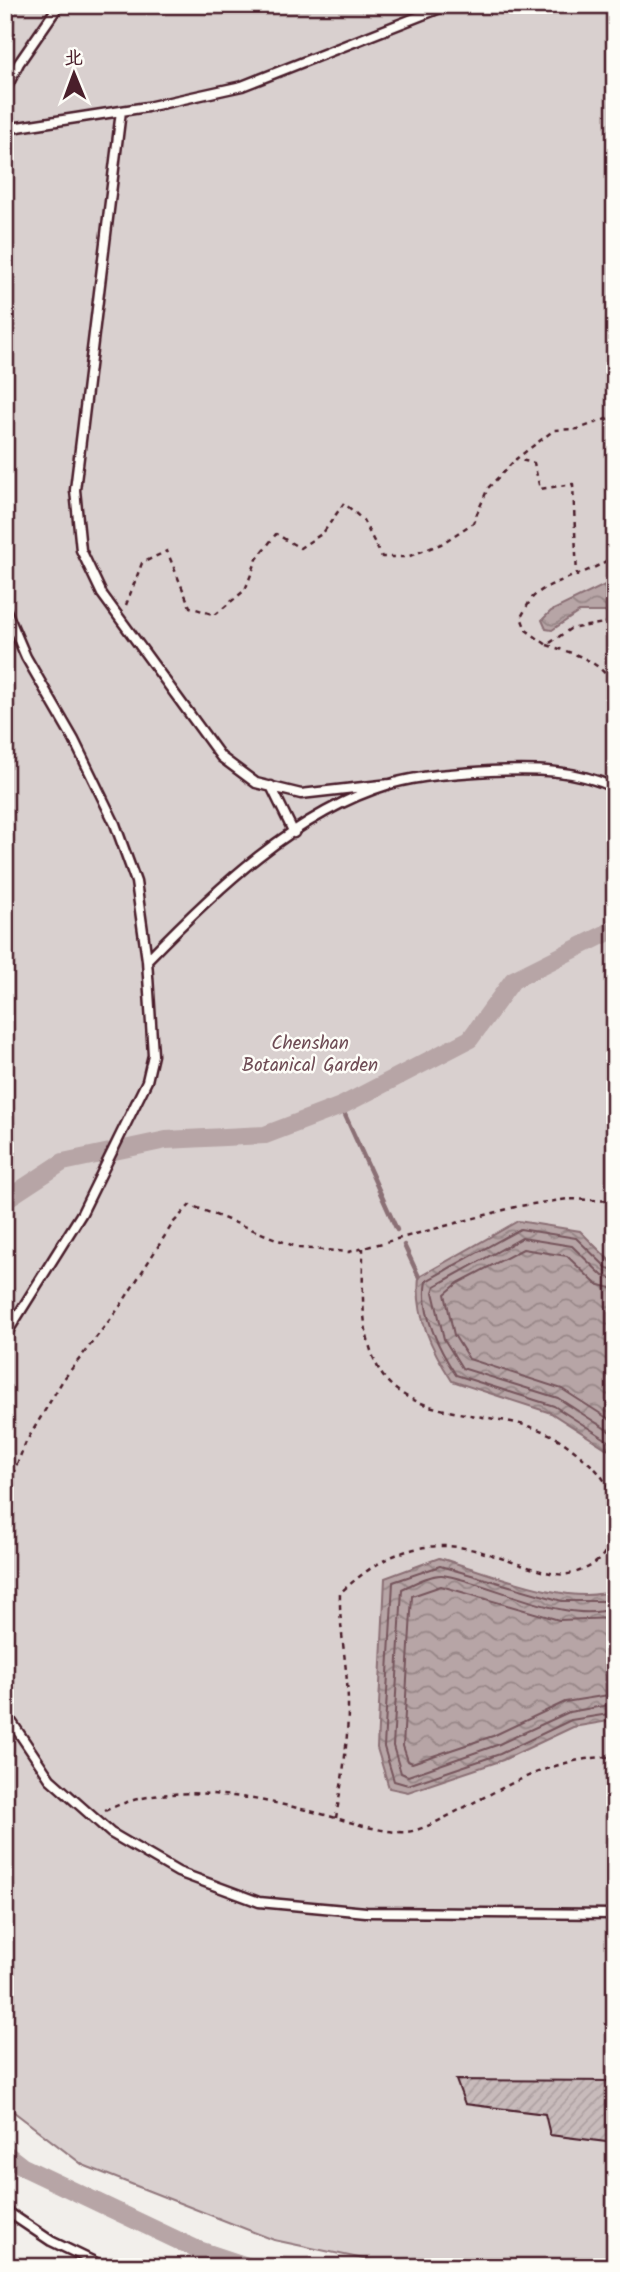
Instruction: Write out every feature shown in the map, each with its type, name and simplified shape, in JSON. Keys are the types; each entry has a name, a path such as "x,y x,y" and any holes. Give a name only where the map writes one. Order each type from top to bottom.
{"lane":[{"path":"5,90 19,63 59,5"},
{"path":"5,129 121,111 242,86 448,5"},
{"path":"121,111 75,490 81,550 102,594 120,619 221,757 256,783 301,794 457,773 509,770 573,772 615,788"},
{"path":"5,608 26,657 74,740 115,824 136,882 147,960 153,1055 146,1081 82,1213 5,1336"},
{"path":"147,960 212,893 294,833 343,804 390,784"},
{"path":"271,786 294,833"},
{"path":"5,1712 50,1779 111,1833 178,1872 260,1902 366,1912 615,1914"},
{"path":"5,2210 51,2241 105,2267"}],"path":[{"path":"120,619 142,563 167,551 190,607 215,615 245,590 257,559 276,534 300,548 323,533 344,503 363,520 382,556 407,557 442,544 473,523 488,488 516,459 554,430 578,429 615,416"},
{"path":"516,459 534,463 540,489 573,484 577,577"},
{"path":"615,554 605,563 549,587 532,598 521,617 527,630 547,645 583,656 604,669 615,689"},
{"path":"547,645 570,629 615,621"},
{"path":"5,1493 26,1442 63,1380 119,1307 173,1223 190,1205 299,1248 349,1252 519,1206 568,1199 615,1200"},
{"path":"336,1818 346,1755 348,1704 346,1661 339,1625 340,1593 369,1566 410,1549 440,1546 480,1551 559,1575 584,1570 605,1554 614,1527 615,1503 605,1477 547,1433 408,1399 382,1374 367,1340 362,1248"},
{"path":"93,1817 121,1802 217,1793 284,1804 336,1818 407,1832 447,1816 558,1762 615,1757"}],"green space":[{"name":"Chenshan Botanical Garden","path":"5,5 615,5 615,2267 401,2267 274,2240 83,2165 5,2105"}],"water":[{"path":"615,580 615,612 579,612 552,630 546,629 542,620 551,611"},
{"path":"518,1221 580,1231 615,1266 615,1454 551,1413 452,1381 426,1332 418,1291 419,1277"},
{"path":"439,1558 553,1592 598,1594 615,1589 615,1720 573,1727 503,1760 408,1792 389,1788 377,1748 385,1578"}],"building":[{"path":"456,2080 615,2081 615,2143 550,2135 545,2114 465,2104"}],"waterway":[{"path":"5,1200 63,1162 166,1140 265,1135 341,1106 470,1039 513,980 615,929"},
{"path":"341,1106 397,1230"},
{"path":"404,1245 419,1277"},
{"path":"5,2153 23,2167 196,2249 250,2267"}]}
